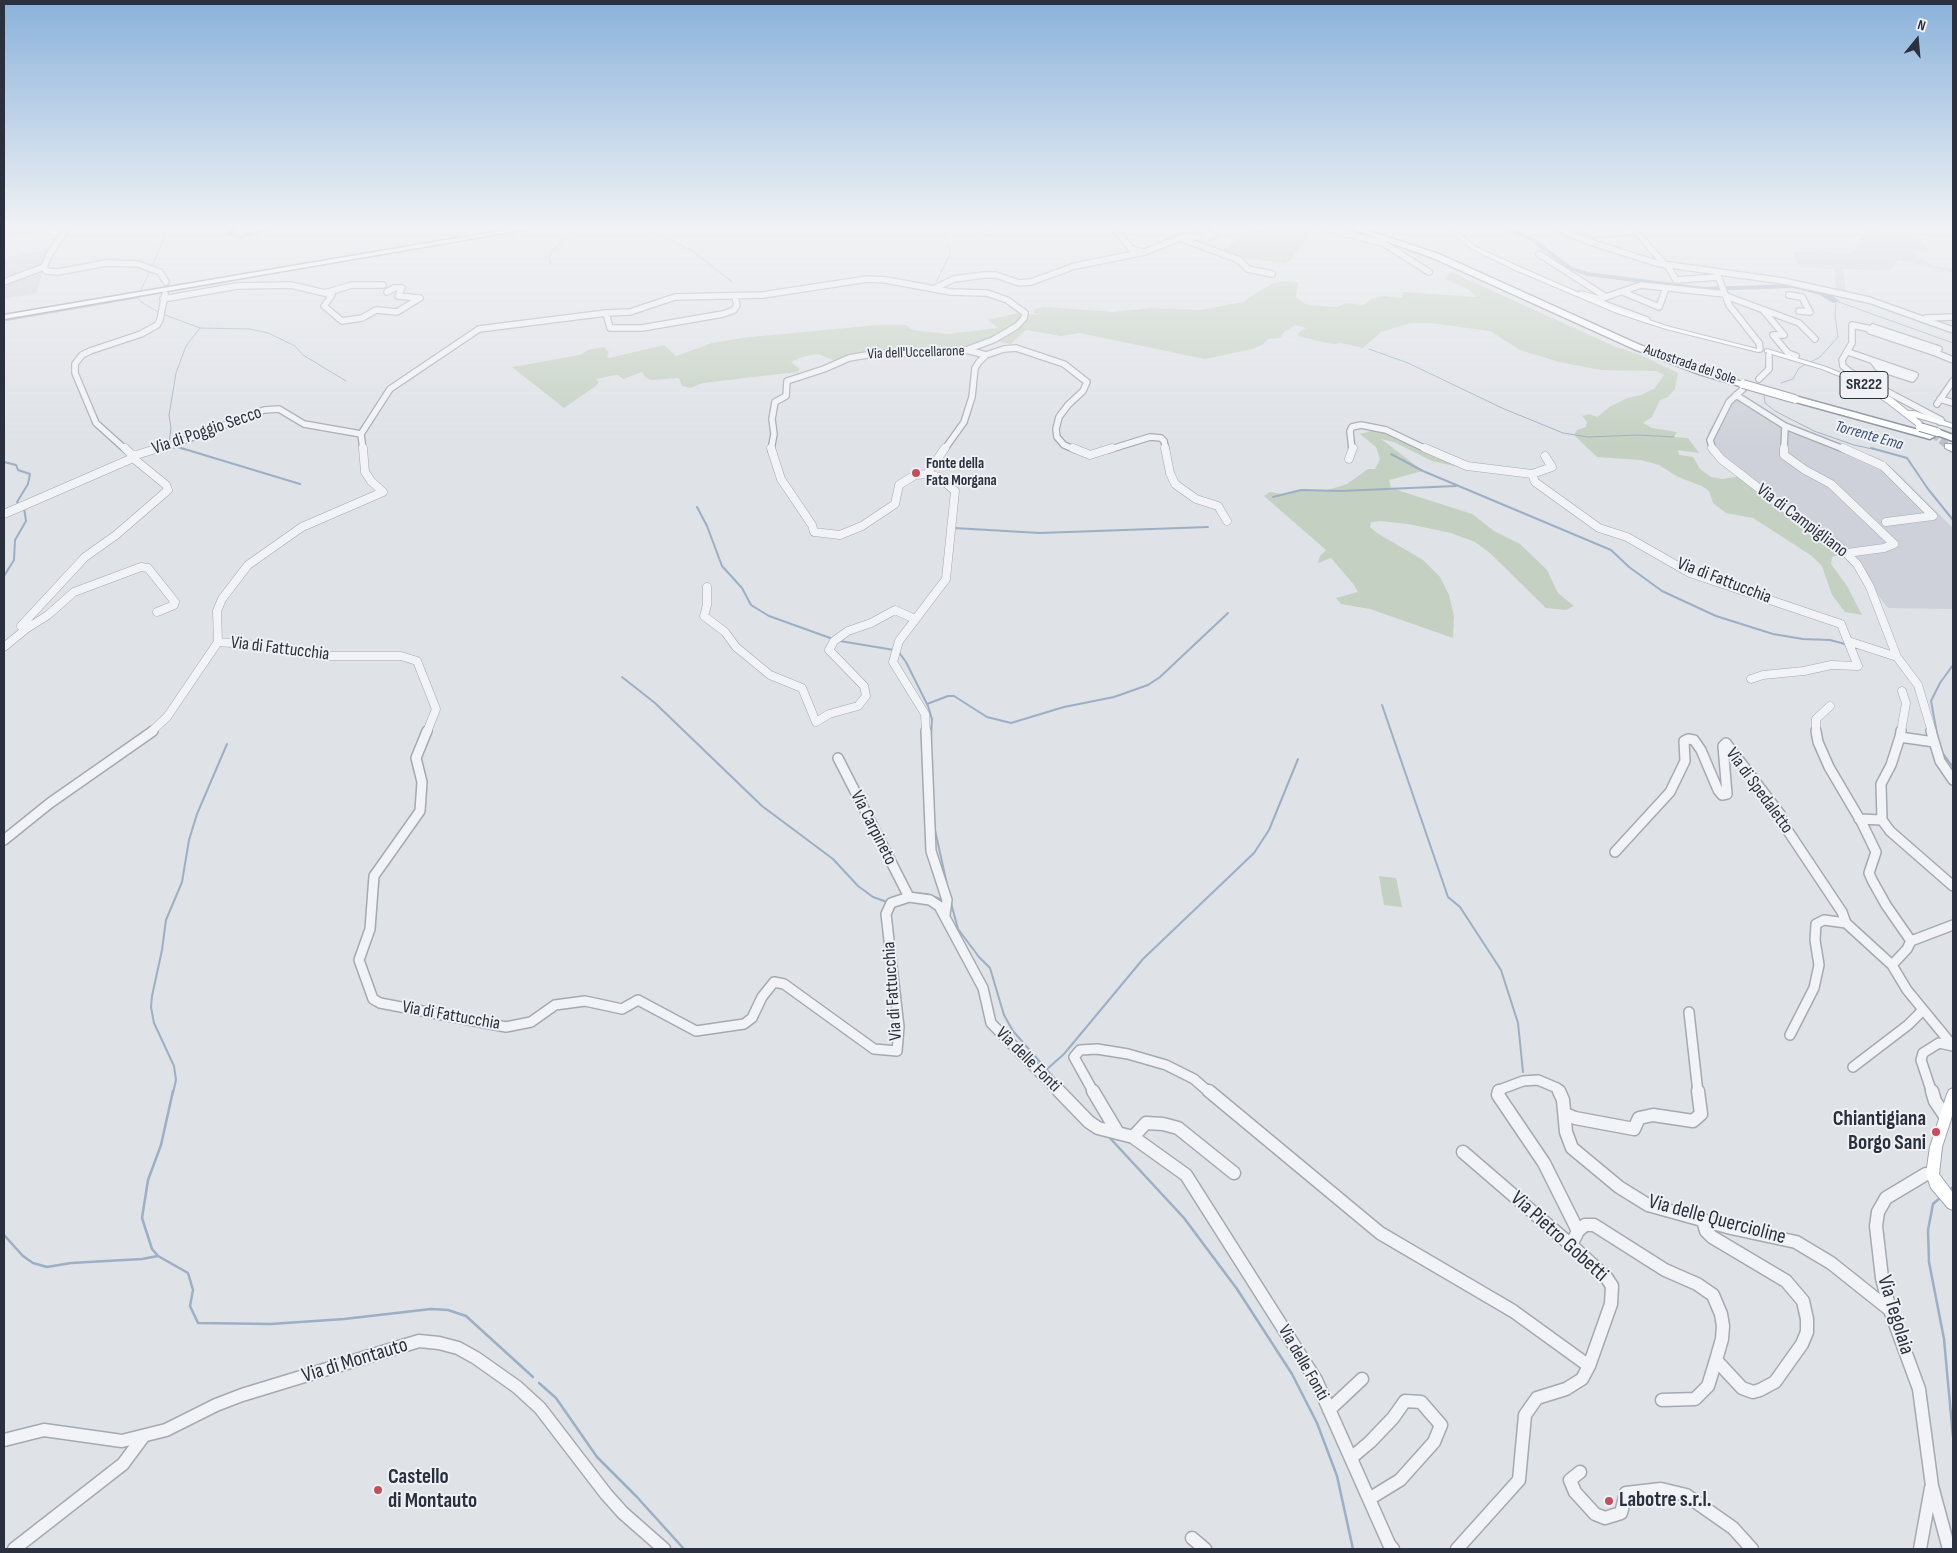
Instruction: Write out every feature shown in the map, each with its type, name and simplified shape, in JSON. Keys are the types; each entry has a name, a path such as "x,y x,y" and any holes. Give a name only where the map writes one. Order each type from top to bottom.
{"highway":[{"path":"4,313 78,300"},
{"path":"4,317 102,300"},
{"name":"Autostrada del Sole","path":"1534,300 1637,347 1702,372 1749,383 1933,434"},
{"name":"Autostrada del Sole","path":"1549,300 1666,352 1749,383"},
{"name":"Autostrada del Sole","path":"1797,397 1920,425 1951,444"}],"main road":[{"name":"SR222","path":"1601,300 1681,330"},
{"name":"SR222","path":"1606,302 1647,320 1764,353 1796,358 1824,368 1866,386 1901,409 1920,425 1922,420 1939,422"},
{"name":"SR222","path":"1901,409 1953,426"},
{"path":"1951,1201 1934,1178 1932,1167 1945,1116 1953,1094"}],"street":[{"name":"Via di Poggio Secco","path":"163,300 160,320 157,325 141,334 90,351 82,355 75,364 75,373 96,423 133,457 175,444 268,409 285,412 298,422 304,424 361,434"},
{"path":"328,300 324,306 342,321 362,318 376,310 397,312 416,300"},
{"path":"4,840 50,803 154,730 167,717 218,642 217,611 222,599 248,565 302,527 383,492 371,481 365,472 361,434 390,388 479,328 606,313 630,312 665,300"},
{"path":"606,313 610,328 642,328 689,318 723,314 734,310 737,305 736,300"},
{"path":"966,350 992,340 1017,326 1024,318 1025,313 1019,307 1005,300"},
{"path":"1601,300 1606,302"},
{"path":"1643,300 1659,307 1661,300"},
{"path":"1728,300 1760,343 1764,353"},
{"path":"1744,300 1799,323 1815,339"},
{"path":"1792,300 1804,322 1799,323"},
{"path":"1799,311 1810,312 1804,300"},
{"path":"1870,300 1953,330"},
{"path":"1761,308 1784,335 1773,335 1788,353 1796,358"},
{"path":"1919,318 1953,317"},
{"path":"1939,422 1941,420 1850,372 1842,363 1853,340 1851,325 1871,329 1870,332 1953,360"},
{"path":"927,474 964,422 972,397 975,368 986,355 1004,348 1016,348 1064,364 1087,382 1087,386 1068,405 1059,418 1056,429 1057,437 1064,445 1090,455 1150,437 1161,438 1164,441 1170,473 1175,484 1196,499 1218,506 1227,521"},
{"name":"Via dell'Uccellarone","path":"927,474 915,475 901,483 897,490 894,504 853,531 840,535 814,532 812,525 781,479 771,451 774,434 772,419 775,402 786,396 787,381 824,369 849,358 880,353 926,354 947,350 966,350 986,355"},
{"path":"1848,352 1915,375 1912,379 1878,368 1873,361"},
{"name":"Via di Campigliano","path":"1764,353 1770,369 1749,383 1728,402 1710,440 1713,451 1720,460 1796,517 1837,544 1857,564 1870,587 1896,657 1918,685 1940,761 1953,780"},
{"path":"1953,381 1938,401 1953,403"},
{"path":"1736,395 1785,426 1870,459 1882,466 1901,482 1933,516 1886,522"},
{"path":"1349,459 1353,447 1350,431 1352,427 1361,425 1372,425 1386,430 1450,460 1468,466 1532,474 1552,467 1545,456"},
{"path":"1785,426 1784,455 1805,470 1831,484 1894,544 1884,548 1847,553"},
{"path":"4,514 133,457 166,485 168,490 116,535 85,557 21,626 26,629"},
{"name":"Via delle Fonti","path":"927,474 948,482 955,491 956,499 946,579 899,641 893,662 925,714 931,851 946,900 945,915 983,988 991,1023 1090,1122 1098,1128 1133,1137 1186,1175 1316,1380 1389,1544 1393,1549"},
{"name":"Via di Fattucchia","path":"1532,474 1535,482 1599,528 1627,537 1690,573 1841,624 1858,666 1831,665 1751,679"},
{"path":"4,647 26,629 48,615 74,592 141,567 148,568 175,602 174,605 157,612"},
{"path":"707,586 707,605 704,616 725,632 736,646 770,675 802,688 816,722 829,714 858,706 866,696 864,686 829,650 834,641 848,630 871,623 895,610 915,619"},
{"path":"1848,641 1896,657"},
{"name":"Via di Fattucchia","path":"218,642 272,646 292,652 324,656 401,656 417,662 436,709 416,758 422,782 420,811 374,876 370,929 359,960 364,978 373,998 380,1003 506,1027 531,1022 554,1005 585,1001 622,1009 638,1000 696,1032 744,1024 752,1018 762,997 774,982 784,984 874,1049 897,1051 899,1027 886,914 891,902 909,897"},
{"path":"1902,692 1906,703 1900,738 1891,765 1881,784 1882,820 1890,831 1953,886"},
{"path":"1830,706 1816,719 1815,727 1818,742 1829,767 1861,821 1876,852 1869,873 1872,880 1886,905 1911,941"},
{"path":"1900,738 1934,742"},
{"name":"Via di Spedaletto","path":"1615,852 1670,792 1685,761 1684,741 1688,739 1694,740 1702,750 1718,790 1722,795 1727,794 1723,746 1726,743 1780,814 1784,825 1842,912 1846,923 1892,965 1907,990 1953,1046"},
{"name":"Via Carpineto","path":"838,758 909,897"},
{"path":"1861,821 1882,820"},
{"path":"909,897 930,900 945,915"},
{"path":"1790,1035 1814,988 1819,965 1815,940 1816,924 1824,920 1846,923"},
{"path":"1892,965 1907,949 1911,941 1953,925"},
{"path":"1853,1067 1908,1025 1923,1010"},
{"path":"1565,1114 1575,1118 1634,1129 1640,1118 1653,1115 1693,1121 1701,1114 1689,1012"},
{"path":"1945,1116 1935,1101 1921,1060 1923,1053 1939,1043 1953,1046"},
{"path":"1118,1133 1077,1065 1074,1057 1080,1050 1097,1049 1128,1054 1166,1065 1194,1079 1380,1233 1512,1311 1588,1366"},
{"name":"Via delle Quercioline","path":"1578,1231 1544,1163 1498,1095 1499,1090 1523,1081 1538,1080 1557,1088 1563,1100 1566,1132 1572,1148 1619,1187 1648,1204 1703,1220 1796,1242 1831,1263 1890,1310"},
{"path":"1133,1137 1146,1123 1163,1124 1178,1128 1234,1173"},
{"name":"Via Pietro Gobetti","path":"1457,1549 1519,1480 1525,1415 1537,1398 1566,1389 1582,1379 1611,1304 1612,1286 1606,1277 1463,1152"},
{"name":"Via Tegolaia","path":"1934,1178 1926,1174 1886,1198 1878,1212 1876,1226 1878,1249 1890,1310 1919,1389 1932,1486 1949,1549"},
{"path":"1703,1220 1706,1231 1712,1237 1767,1268 1798,1293 1803,1302 1807,1319 1807,1332 1802,1344 1775,1382 1760,1390 1753,1392 1742,1388 1716,1360"},
{"path":"1570,1245 1578,1231 1585,1225 1594,1224 1666,1270 1697,1284 1713,1296 1722,1314 1723,1326 1722,1339 1708,1386 1695,1399 1662,1400"},
{"name":"Via di Montauto","path":"4,1440 44,1430 98,1439 122,1440 152,1434 166,1430 216,1405 242,1395 419,1341 438,1343 458,1348 476,1358 517,1387 540,1408 617,1507 664,1549"},
{"path":"1329,1410 1362,1379"},
{"path":"1351,1458 1370,1442 1393,1418 1405,1401 1421,1402 1441,1426 1434,1442 1400,1480 1369,1499"},
{"path":"14,1549 124,1464 143,1437"},
{"path":"1580,1472 1570,1480 1575,1492 1595,1514 1605,1518 1620,1513 1626,1493 1661,1489 1686,1494 1734,1528 1752,1549"},
{"name":"Via Tegolaia","path":"1920,1549 1932,1486"},
{"path":"1192,1538 1205,1549"}],"shaded area":[{"path":"1728,396 1752,401 1779,419 1881,459 1900,475 1953,528 1953,609 1888,608 1836,542 1773,497 1706,442 1709,431"}],"green space":[{"path":"1244,300 1301,300 1307,305 1337,307 1346,303 1363,305 1370,300 1514,300 1678,373 1675,389 1668,397 1660,400 1652,417 1643,423 1652,428 1677,432 1674,437 1688,438 1699,453 1678,450 1679,455 1693,457 1700,469 1711,477 1722,479 1742,476 1847,553 1832,557 1831,564 1847,586 1862,615 1845,612 1832,595 1822,566 1812,556 1753,518 1726,513 1713,503 1709,491 1702,486 1678,477 1659,465 1641,460 1597,457 1574,435 1577,430 1586,427 1587,422 1582,416 1589,414 1597,417 1611,406 1627,398 1641,395 1655,388 1664,375 1656,371 1601,370 1559,362 1520,350 1490,331 1430,323 1410,323 1381,332 1363,348 1341,343 1322,342 1298,336 1299,332 1306,328 1295,325 1284,332 1280,338 1268,339 1262,345 1252,349 1205,359 1079,333 1061,336 1026,330 1011,344 989,340 940,354 921,357 895,354 858,355 836,361 818,354 802,357 791,362 800,369 797,372 703,383 690,388 682,386 679,378 652,380 646,378 642,372 623,379 618,375 610,376 596,379 599,382 596,386 564,408 512,367 580,355 588,350 604,347 609,352 607,357 609,358 664,345 676,356 712,343 741,338 877,325 906,325 912,330 948,334 998,328 988,320 1018,313 1040,315 1034,313 1035,309 1043,307 1114,312 1150,308 1201,310"},
{"path":"1382,428 1397,432 1451,457 1494,471 1487,473 1432,461 1394,442 1381,439 1423,471 1389,480 1391,488 1472,514 1494,531 1520,544 1547,570 1558,593 1574,606 1566,610 1546,608 1490,553 1475,542 1451,533 1408,524 1381,521 1371,522 1370,527 1423,560 1440,577 1449,595 1454,616 1453,638 1370,609 1341,604 1336,598 1358,592 1354,585 1331,558 1318,563 1320,556 1326,550 1264,496 1270,492 1282,494 1301,490 1325,491 1347,484 1368,469 1375,469 1380,459 1376,447 1360,434"},
{"path":"1379,876 1396,878 1402,907 1384,905"}],"waterway":[{"path":"4,321 123,300"},
{"path":"140,300 160,313 200,328"},
{"path":"1781,383 1793,379 1799,368 1820,357 1838,337 1835,316 1836,301 1953,343"},
{"path":"169,443 171,428 169,415 176,373 186,346 200,328"},
{"path":"200,328 250,329 268,333 295,346 303,355 346,381"},
{"path":"1369,349 1408,363 1502,408 1563,433 1588,437 1638,435 1674,437"},
{"name":"Torrente Ema","path":"1764,394 1765,403 1775,411 1814,431 1854,445 1877,450"},
{"path":"173,446 185,450"},
{"path":"181,448 300,484"},
{"name":"Torrente Ema","path":"1871,448 1907,458 1928,489 1953,520"},
{"path":"1391,454 1423,471 1611,550 1629,567 1662,591 1716,616 1773,634 1803,639 1830,640 1845,644"},
{"path":"4,462 16,465 18,470 30,474 28,484 17,502 20,505"},
{"path":"1273,497 1301,490 1341,491 1456,486"},
{"path":"697,507 707,526 722,566 742,588 751,605 769,616 833,639"},
{"path":"4,576 14,560 15,540 26,521 24,508"},
{"path":"954,528 1040,533 1208,527"},
{"path":"927,704 948,696 954,696 987,717 1011,723 1064,707 1114,697 1148,685 1160,677 1228,613"},
{"path":"905,628 911,619"},
{"path":"840,641 894,650"},
{"path":"898,651 906,662 927,704"},
{"name":"Torrente Ema","path":"1938,739 1931,701 1940,683 1953,665"},
{"path":"622,677 655,703 762,806 833,859 858,886 873,897 887,902"},
{"path":"927,704 932,719 931,738"},
{"path":"1382,705 1448,897 1460,907 1501,970 1518,1023 1523,1072"},
{"path":"173,1093 176,1080 174,1066 154,1023 151,1007 152,996 162,950 166,920 182,882 189,840 197,814 227,744"},
{"name":"Torrente Ema","path":"1941,751 1953,767"},
{"path":"1047,1069 1064,1054 1143,959 1254,853 1269,830 1298,759"},
{"path":"935,830 948,889"},
{"path":"912,893 927,894 943,900"},
{"path":"951,903 958,929 979,957 990,968 1004,1015 1013,1031 1047,1069"},
{"path":"1047,1069 1061,1086"},
{"path":"158,1256 152,1249 142,1218 148,1180 161,1145 173,1091"},
{"path":"1109,1137 1184,1218 1237,1289 1292,1374 1317,1423 1337,1476 1353,1549"},
{"path":"1948,1191 1953,1187"},
{"path":"1941,1197 1933,1204 1928,1230 1929,1262 1944,1339 1953,1437"},
{"path":"4,1235 23,1256 33,1263 47,1267 71,1263 142,1259 158,1256"},
{"path":"158,1256 188,1273 193,1290 190,1306 198,1323 271,1324 344,1319 431,1309 448,1310 466,1316 533,1377"},
{"path":"539,1383 556,1398 597,1457 636,1496 684,1549"}],"tunnel":[{"path":"1925,428 1948,446"}],"place":[{"name":"Fonte della Fata Morgana","path":"916,473"},
{"name":"Chiantigiana Borgo Sani","path":"1936,1132"},
{"name":"Castello di Montauto","path":"378,1490"},
{"name":"Labotre s.r.l.","path":"1609,1501"}]}
